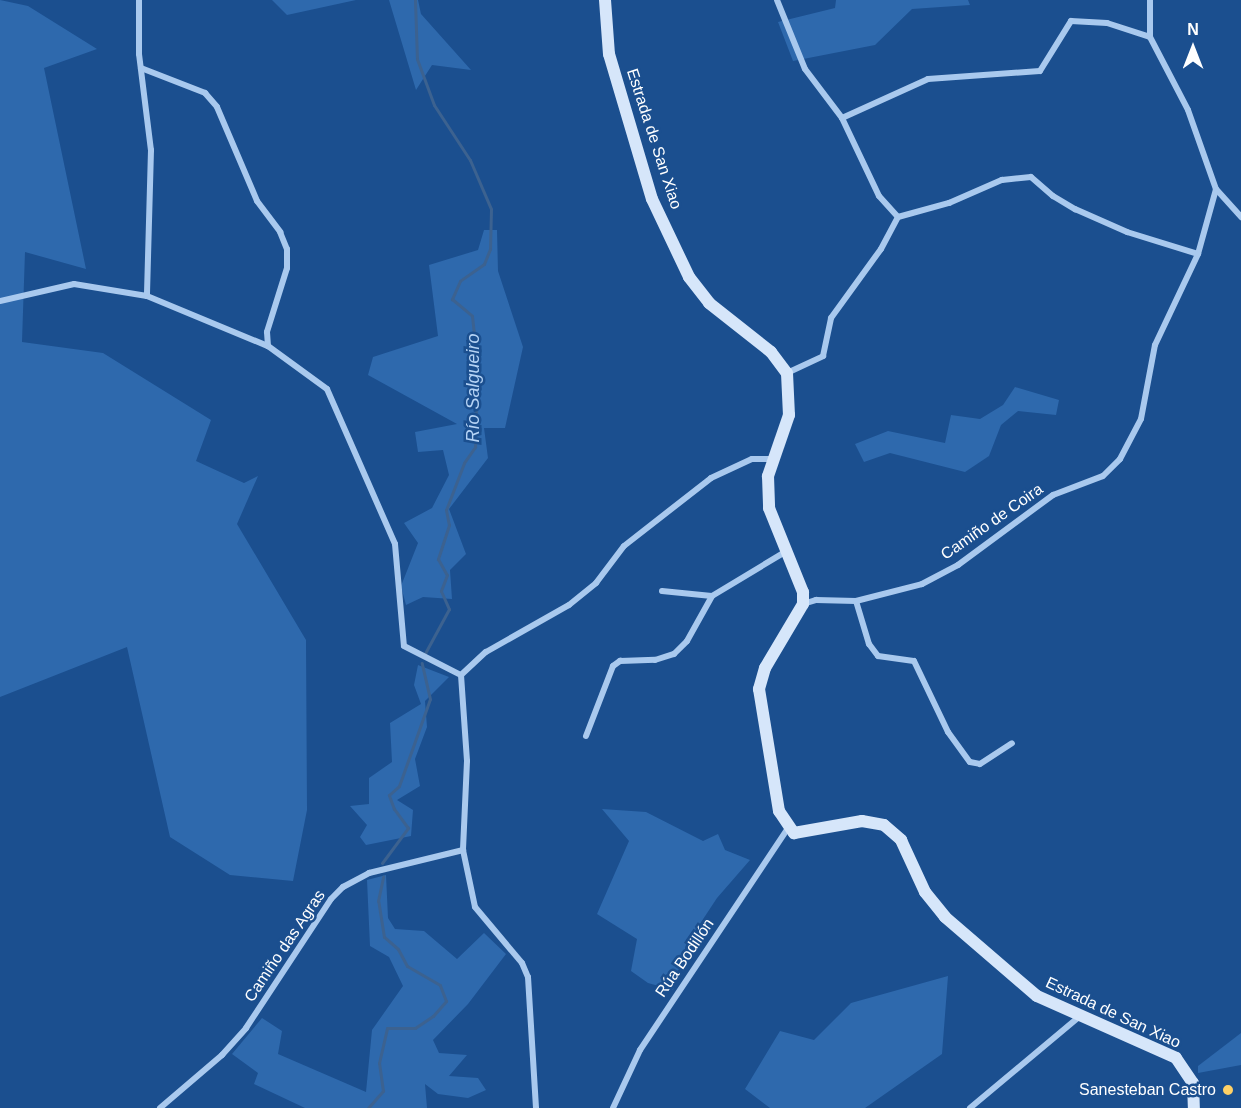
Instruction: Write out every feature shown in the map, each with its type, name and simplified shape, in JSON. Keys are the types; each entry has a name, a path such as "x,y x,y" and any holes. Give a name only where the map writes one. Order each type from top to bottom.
{"street":[{"path":"139,0 141,68 150,150 147,296"},
{"name":"Estrada de San Xiao","path":"605,0 609,54 652,199 689,277 709,303 771,352 787,373"},
{"path":"777,0 805,69 842,118 879,196 898,217"},
{"path":"1150,0 1150,37 1188,110 1216,189 1241,217"},
{"path":"842,118 928,79 1040,71 1071,21 1107,23 1150,37"},
{"path":"141,68 205,93 217,107 257,201 280,232 287,249 287,268 267,332 268,346"},
{"path":"788,828 773,792 759,689 765,668 802,604 803,592 769,508 768,476 789,415 787,373 823,356 831,318 882,249 898,217 949,203 1002,180 1031,177 1053,196 1075,209 1127,232 1198,254"},
{"name":"Camiño de Coira","path":"802,604 816,600 856,601 922,584 958,564 1053,495 1103,476 1120,459 1141,419 1155,345 1198,254 1216,189"},
{"path":"0,302 74,284 147,296 268,346 327,389 395,544 405,646 461,675"},
{"path":"461,675 486,652 569,604 596,583 624,546 711,478 752,459 772,459"},
{"path":"586,736 613,666 620,661 655,660 674,654 687,641 712,596 785,552"},
{"path":"662,591 712,596"},
{"path":"856,601 869,644 878,656 914,661 948,732 970,762 980,764 1012,743"},
{"path":"461,675 467,761 463,850 475,907 522,963 528,977 536,1108"},
{"name":"Estrada de San Xiao","path":"788,828 794,833 862,821 884,825 901,840 925,892 945,917 1037,996 1079,1017 1176,1058 1193,1083 1194,1108"},
{"name":"Rúa Bodillón","path":"613,1108 640,1050 788,828"},
{"name":"Camiño das Agras","path":"160,1108 222,1055 246,1028 331,899 343,887 369,873 463,850"},
{"path":"970,1108 1079,1017"}],"shaded area":[{"path":"0,0 28,6 97,49 44,68 86,269 25,252 22,342 103,353 211,420 196,461 244,483 258,476 237,524 306,640 307,810 293,881 230,875 170,837 127,647 0,697"},
{"path":"272,0 356,0 287,15"},
{"path":"389,0 418,0 421,14 471,70 432,65 416,90"},
{"path":"836,0 968,0 970,5 912,9 875,45 793,61 778,22 835,8"},
{"path":"484,230 497,230 498,271 523,347 505,428 484,428 488,458 449,509 466,554 450,570 452,599 423,597 406,605 401,586 418,543 404,523 432,508 449,475 443,450 418,452 415,432 457,424 368,375 373,357 438,336 429,265 478,250"},
{"path":"1015,387 1059,400 1056,415 1018,411 1001,425 989,456 965,472 890,453 864,462 855,444 888,431 945,443 951,415 980,419 1003,405"},
{"path":"418,665 449,677 425,701 427,727 415,759 420,786 397,800 413,810 411,836 366,845 360,837 367,825 350,806 369,804 369,778 392,762 390,723 421,704 414,685"},
{"path":"602,809 646,812 703,841 718,834 725,850 750,860 717,898 686,945 673,990 648,983 631,971 637,939 597,914 629,841"},
{"path":"386,875 388,918 395,929 424,931 457,959 484,933 506,954 468,1004 433,1040 439,1053 467,1055 449,1076 478,1078 486,1090 468,1098 438,1094 425,1084 427,1108 305,1108 254,1084 258,1073 232,1054 262,1018 282,1031 278,1054 366,1092 372,1030 403,986 389,957 370,946 367,880"},
{"path":"948,976 942,1054 865,1108 770,1108 745,1089 780,1031 814,1040 851,1003"},
{"path":"1241,1033 1241,1065 1198,1073 1198,1066"}],"waterway":[{"name":"Río Salgueiro","path":"415,0 417,59 434,105 470,160 491,209 490,249 484,264 460,281 452,299 472,316 477,362 475,447 464,463 446,510 449,525 438,559 447,575 441,591 449,609 424,655"},
{"name":"Río Salgueiro","path":"382,863 408,828 394,809 389,795 399,786 430,699 422,663"},
{"name":"Río Salgueiro","path":"368,1108 383,1091 379,1063 387,1028 415,1028 433,1016 446,1001 440,985 407,966 398,949 384,937 378,901 383,877"}],"place":[{"name":"Sanesteban Castro","path":"1228,1090"}]}
